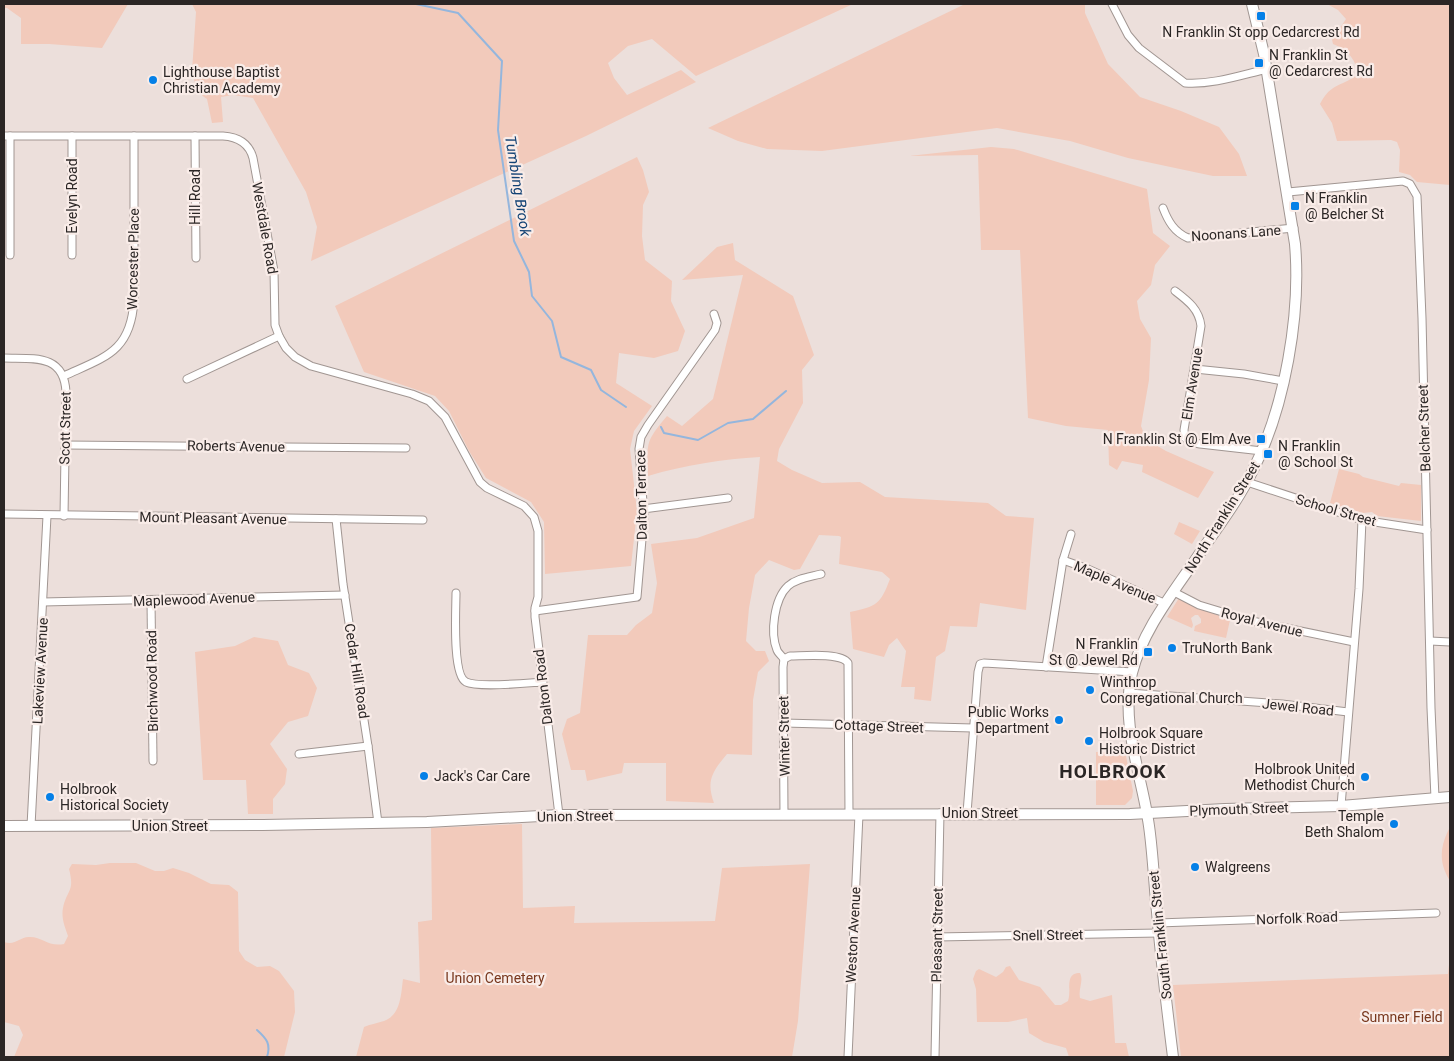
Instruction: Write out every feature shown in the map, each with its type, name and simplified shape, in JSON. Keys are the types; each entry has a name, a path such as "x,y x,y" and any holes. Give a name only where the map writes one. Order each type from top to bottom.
{"main road":[{"name":"North Franklin Street","path":"1147,812 1130,724 1129,693 1133,672 1144,643 1166,604 1247,482 1262,452 1275,413 1291,337 1296,296 1297,264 1294,228 1267,69 1252,4"},
{"name":"Plymouth Street","path":"1147,812 1341,806 1450,797"},
{"name":"Union Street","path":"5,829 31,826 183,827 378,823 559,815 1060,814 1147,812"},
{"name":"South Franklin Street","path":"1147,812 1173,1057"}],"street":[{"path":"1112,4 1128,34 1139,48 1185,82 1193,83 1214,80 1267,69"},
{"path":"7,136 10,255"},
{"name":"Westdale Road","path":"7,136 223,136 236,137 244,143 251,152 274,271 274,318 279,336 290,352 306,364 417,396 434,405 448,422 480,482 524,506 532,514 538,528 538,559"},
{"name":"Evelyn Road","path":"72,136 72,255"},
{"name":"Worcester Place","path":"64,376 113,352 123,340 131,324 134,300 134,136"},
{"name":"Hill Road","path":"195,136 196,258"},
{"name":"Belcher Street","path":"1288,192 1403,181 1410,184 1414,189 1418,203 1435,798"},
{"name":"Noonans Lane","path":"1163,208 1169,222 1181,235 1188,238 1294,228"},
{"name":"Elm Avenue","path":"1175,292 1192,305 1200,316 1201,326 1184,430 1185,438 1200,444 1262,452"},
{"name":"Dalton Terrace","path":"535,611 637,597 643,537 639,455 641,437 715,330 717,323 714,314"},
{"path":"188,379 279,336"},
{"name":"Scott Street","path":"4,358 47,361 56,366 64,376 64,516"},
{"path":"1195,369 1244,374 1283,381"},
{"name":"Roberts Avenue","path":"65,445 406,448"},
{"name":"School Street","path":"1247,482 1362,520 1427,530"},
{"path":"643,510 728,498"},
{"name":"Mount Pleasant Avenue","path":"4,514 423,520"},
{"name":"Lakeview Avenue","path":"31,826 47,516"},
{"name":"Cedar Hill Road","path":"336,519 378,823"},
{"path":"1341,806 1359,589 1362,520"},
{"name":"Maple Avenue","path":"1046,667 1063,560 1071,534"},
{"name":"Dalton Road","path":"538,559 538,598 535,611 559,815"},
{"name":"Maple Avenue","path":"1063,560 1088,569 1166,604"},
{"path":"784,658 777,650 775,642 775,616 778,600 788,586 794,582 821,574"},
{"name":"Royal Avenue","path":"1174,592 1199,605 1252,621 1354,642"},
{"path":"456,593 456,644 458,671 462,679 467,683 480,684 542,682"},
{"name":"Maplewood Avenue","path":"43,602 345,595"},
{"name":"Birchwood Road","path":"151,600 153,761"},
{"path":"1430,641 1450,642"},
{"name":"Weston Avenue","path":"784,658 790,656 842,657 847,660 849,671 849,724 854,814 848,1057"},
{"name":"Winter Street","path":"784,658 784,814"},
{"path":"967,813 980,664 1133,672"},
{"name":"Jewel Road","path":"1129,693 1282,704 1348,712"},
{"name":"Cottage Street","path":"784,724 973,728"},
{"path":"298,754 368,746"},
{"name":"Pleasant Street","path":"935,1057 940,813"},
{"name":"Norfolk Road","path":"1158,928 1436,913"},
{"name":"Snell Street","path":"937,937 1158,928"}],"green space":[{"path":"4,4 128,4 102,48 21,44 21,18 7,8 4,8"},
{"path":"192,4 853,4 696,76 652,39 628,46 608,63 614,78 627,95 681,70 696,82 586,136 311,261 317,227 306,192 253,98 233,95 221,97 223,122 212,123 207,99 197,92 192,71 196,12"},
{"path":"965,4 1085,4 1085,13 1108,64 1140,97 1219,127 1239,154 1247,176 1213,176 1128,158 1070,141 997,128 822,151 767,149 738,141 708,128"},
{"path":"1327,4 1450,4 1450,185 1417,182 1410,175 1399,172 1400,150 1397,142 1391,140 1337,141 1332,123 1320,104 1333,88 1359,73 1350,55 1333,44 1331,35 1340,28 1346,19 1338,10"},
{"path":"991,147 1014,149 1147,189 1153,233 1170,246 1155,265 1151,285 1137,301 1140,319 1151,338 1149,380 1141,426 1146,439 1166,451 1214,472 1198,498 1142,472 1143,465 1122,461 1117,470 1109,465 1108,430 1066,426 1028,418 1020,250 981,250 978,155 909,156"},
{"path":"637,157 649,192 643,205 642,236 645,260 672,281 671,301 685,331 678,351 654,358 619,353 616,383 652,406 634,431 630,449 637,511 631,566 545,574 544,522 531,502 486,478 469,451 449,411 435,396 364,372 335,306"},
{"path":"733,243 735,260 793,296 814,355 802,370 803,403 779,449 777,461 822,483 860,482 885,497 988,503 1006,516 1034,518 1026,610 980,603 977,627 950,626 945,651 936,657 931,701 914,699 915,687 901,687 906,651 897,638 889,645 884,657 853,649 850,612 872,606 876,603 883,594 890,579 882,572 839,564 841,537 839,536 819,535 800,569 794,570 769,560 755,575 746,641 756,651 765,651 769,661 758,672 753,700 752,755 727,754 722,760 712,777 711,789 714,803 666,801 666,763 624,763 622,773 587,781 585,770 571,770 562,734 567,719 580,713 588,635 627,635 636,625 652,613 657,583 651,544 697,538 754,518 760,457 704,463 648,476 647,456 649,443 667,416 682,426 713,399 743,275 682,280 717,247"},
{"path":"1339,469 1399,486 1401,483 1421,485 1421,521 1377,516 1372,512 1363,513 1330,503"},
{"path":"1179,522 1200,531 1192,544 1174,534"},
{"path":"1179,598 1191,605 1230,620 1226,638 1194,631 1195,626 1201,623 1198,615 1191,618 1192,628 1167,617"},
{"path":"254,637 278,641 288,665 309,673 317,688 308,716 288,722 270,744 287,769 285,784 273,799 273,814 248,814 246,780 203,780 195,652 235,646"},
{"path":"1125,751 1133,791 1132,798 1125,805 1096,805 1096,752"},
{"name":"Union Cemetery","path":"522,824 523,908 575,906 574,923 715,921 722,868 810,864 798,1021 792,1057 356,1057 364,1027 384,1021 394,1014 401,997 403,979 420,983 418,922 432,920 431,828"},
{"path":"1450,827 1450,881 1442,861 1442,847"},
{"path":"136,863 155,871 173,868 189,873 211,884 229,885 238,892 239,951 245,960 257,967 270,966 279,971 294,991 295,1012 284,1057 14,1057 23,1035 19,1026 4,1022 4,942 12,943 30,937 58,945 64,944 68,936 63,912 71,886 69,869 72,864 96,865"},
{"name":"Sumner Field","path":"1450,955 1450,1057 1181,1057 1173,985 1448,974"},
{"path":"1010,966 1019,980 1040,987 1055,1005 1061,1005 1068,1001 1070,979 1075,974 1080,973 1080,998 1090,1001 1112,995 1115,1043 1126,1043 1129,1057 1069,1057 1066,1048 1044,1042 1029,1033 1027,1018 1008,1022 977,1022 976,989 973,979 976,971 979,969 996,977 1006,967"}],"waterway":[{"name":"Tumbling Brook","path":"416,4 458,13 502,61 498,130 514,241 529,272 532,296 552,321 561,357 591,370 601,390 626,407"},
{"name":"Tumbling Brook","path":"661,427 664,433 698,440 728,423 753,419 786,391"},
{"path":"257,1030 267,1042 269,1049 267,1057"}],"place":[{"name":"N Franklin St opp Cedarcrest Rd","path":"1261,16"},
{"name":"N Franklin St @ Cedarcrest Rd","path":"1259,63"},
{"name":"Lighthouse Baptist Christian Academy","path":"153,80"},
{"name":"N Franklin @ Belcher St","path":"1295,206"},
{"name":"N Franklin St @ Elm Ave","path":"1261,439"},
{"name":"N Franklin @ School St","path":"1268,454"},
{"name":"TruNorth Bank","path":"1172,648"},
{"name":"N Franklin St @ Jewel Rd","path":"1148,652"},
{"name":"Winthrop Congregational Church","path":"1090,690"},
{"name":"Public Works Department","path":"1059,720"},
{"name":"Holbrook Square Historic District","path":"1089,741"},
{"name":"Jack's Car Care","path":"424,776"},
{"name":"Holbrook United Methodist Church","path":"1365,777"},
{"name":"Holbrook Historical Society","path":"50,797"},
{"name":"Temple Beth Shalom","path":"1394,824"},
{"name":"Walgreens","path":"1195,867"}],"district":[{"name":"HOLBROOK","path":"1113,771"}]}
